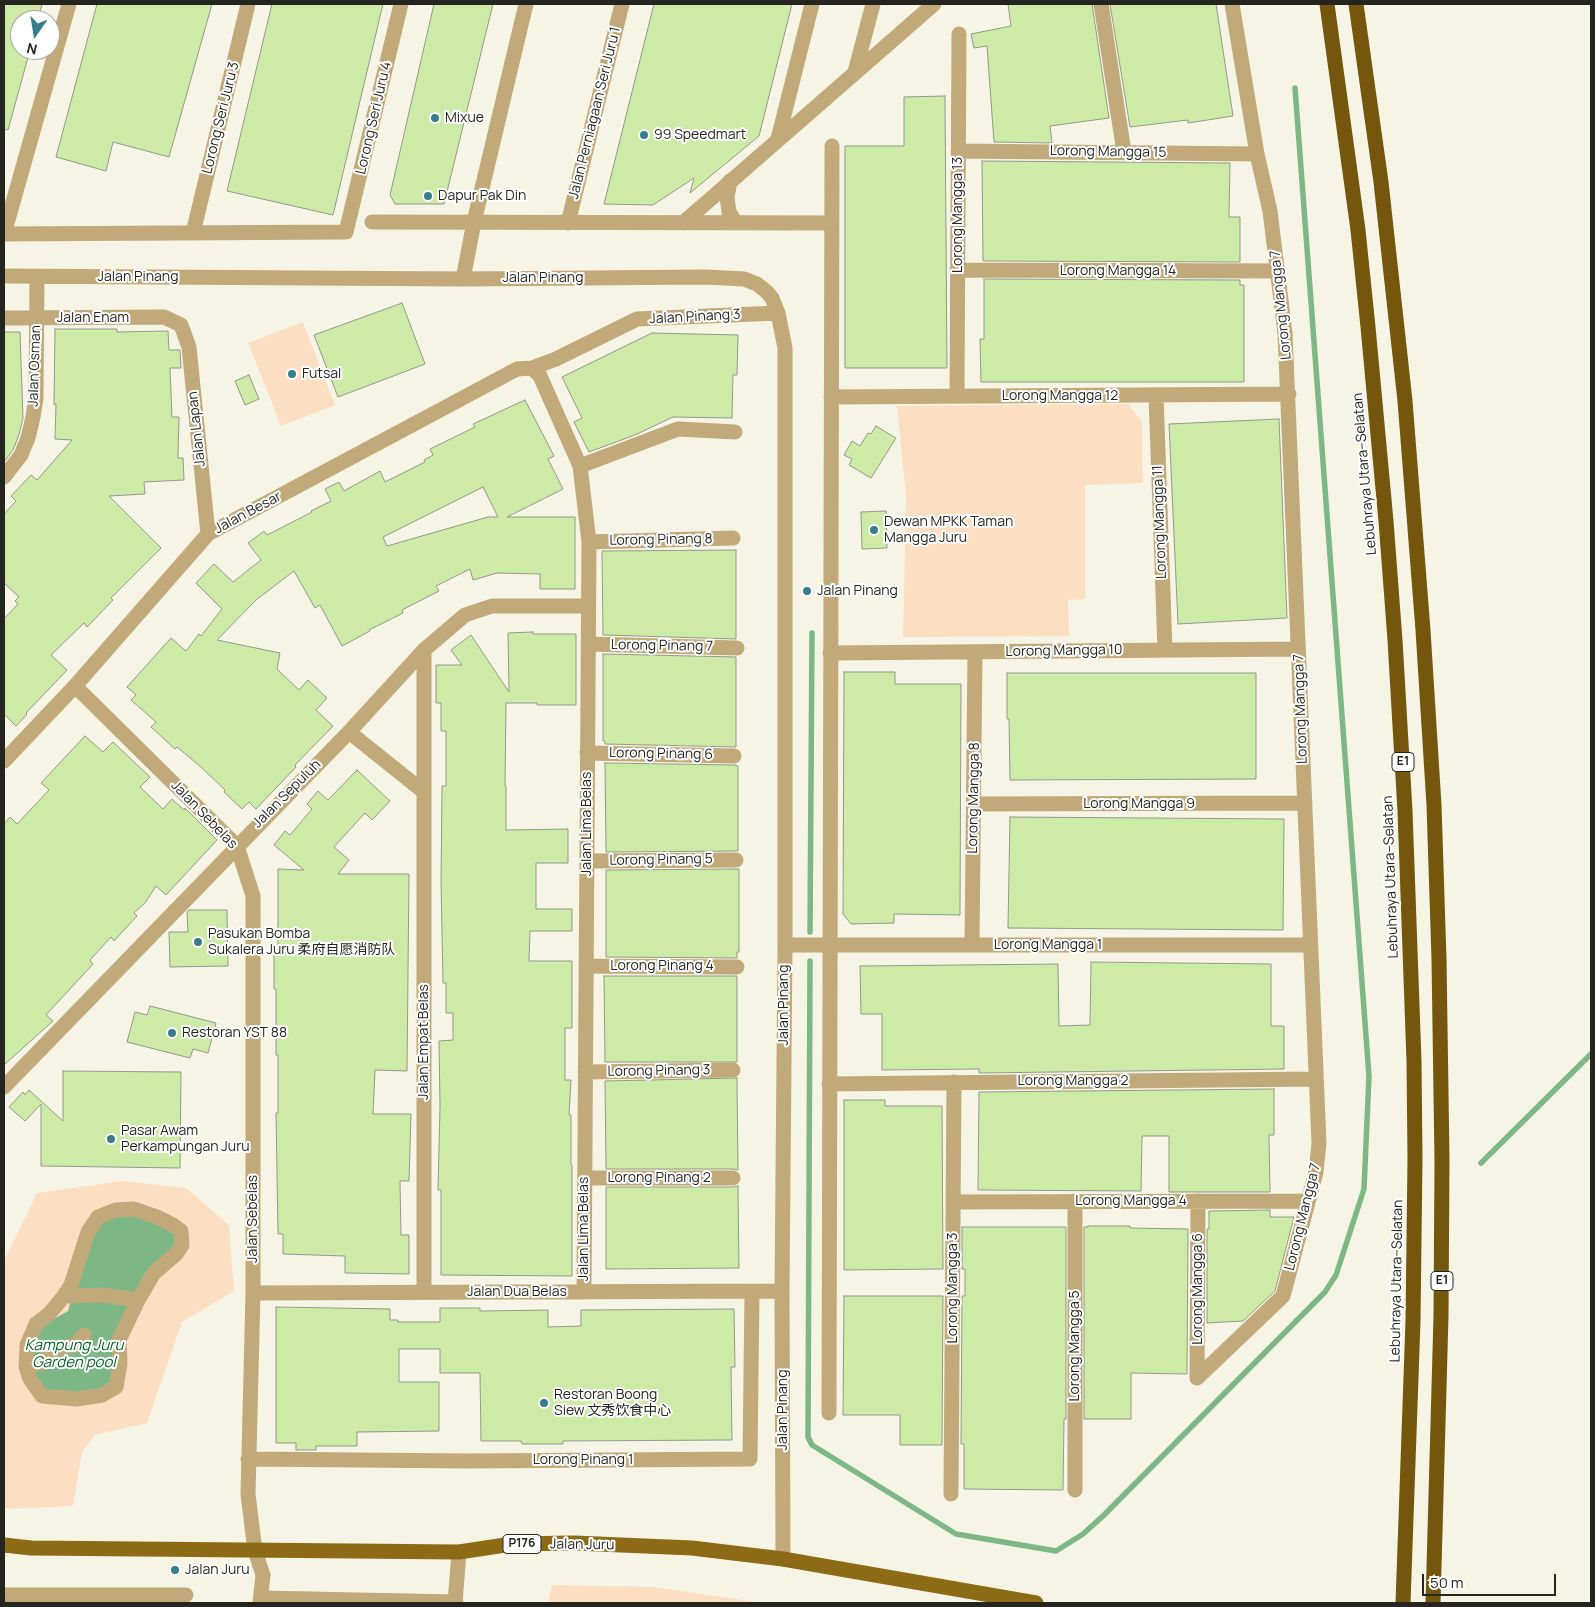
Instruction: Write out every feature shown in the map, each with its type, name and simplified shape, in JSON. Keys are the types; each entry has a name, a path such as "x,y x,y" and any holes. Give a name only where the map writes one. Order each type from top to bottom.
{"highway":[{"name":"Lebuhraya Utara–Selatan","path":"1327,4 1358,230 1368,327 1395,630 1405,811 1415,1159 1413,1330 1403,1603"},
{"name":"E1","path":"1356,4 1380,182 1405,401 1422,610 1434,805 1440,959 1442,1160 1441,1316 1433,1603"}],"main road":[{"name":"Jalan Juru","path":"4,1545 41,1548 459,1552 512,1544 692,1548 783,1559 1036,1603"}],"street":[{"path":"69,4 4,234 193,233"},
{"name":"Lorong Seri Juru 3","path":"193,233 248,4"},
{"name":"Lorong Seri Juru 4","path":"193,233 346,232 401,4"},
{"path":"463,279 474,222 526,4"},
{"name":"Jalan Perniagaan Seri Juru 1","path":"568,223 622,4"},
{"path":"778,139 812,4"},
{"path":"855,72 873,4"},
{"path":"683,223 934,4"},
{"path":"1101,4 1124,152"},
{"name":"Lorong Mangga 7","path":"1197,1378 1283,1296 1316,1172 1319,1143 1285,333 1270,210 1257,154 1232,4"},
{"name":"Lorong Mangga 13","path":"957,396 959,34"},
{"path":"828,1413 832,146"},
{"name":"Lorong Mangga 15","path":"958,151 1257,154"},
{"path":"730,181 726,197 729,212 736,223"},
{"path":"372,222 831,223"},
{"name":"Lorong Mangga 14","path":"957,270 1278,271"},
{"name":"Jalan Pinang","path":"4,276 463,279 706,277 744,279 757,284 767,292 778,313 785,348 783,1559"},
{"name":"Jalan Osman","path":"4,477 21,455 28,438 33,417 36,398 37,276"},
{"name":"Jalan Pinang 3","path":"532,368 556,359 637,320 778,313"},
{"name":"Jalan Enam","path":"4,318 164,317 180,325"},
{"name":"Jalan Lapan","path":"180,325 189,347 208,534"},
{"name":"Jalan Lima Belas","path":"532,368 540,376 580,466 589,542 584,1292"},
{"name":"Jalan Besar","path":"4,761 75,686 208,534 517,369 532,368"},
{"name":"Lorong Mangga 12","path":"831,397 1289,394"},
{"name":"Lorong Mangga 11","path":"1156,395 1165,650"},
{"path":"580,466 678,429 735,432"},
{"name":"Lorong Pinang 8","path":"589,542 733,538"},
{"name":"Jalan Sepuluh","path":"4,1087 349,732 424,650 465,615 492,606 588,606"},
{"name":"Lorong Pinang 7","path":"588,644 737,648"},
{"name":"Lorong Mangga 10","path":"830,653 1298,649"},
{"name":"Jalan Empat Belas","path":"424,650 424,1292"},
{"name":"Lorong Mangga 8","path":"972,945 975,652"},
{"name":"Jalan Sebelas","path":"75,686 237,846 253,896 253,1293 248,1494 255,1551 263,1575 261,1601"},
{"path":"349,732 424,792"},
{"name":"Lorong Pinang 6","path":"587,753 734,756"},
{"name":"Lorong Mangga 9","path":"974,804 1305,803"},
{"name":"Lorong Pinang 5","path":"587,861 736,860"},
{"name":"Lorong Mangga 1","path":"785,945 1310,945"},
{"name":"Lorong Pinang 4","path":"586,966 737,967"},
{"name":"Lorong Pinang 3","path":"585,1072 733,1070"},
{"name":"Lorong Mangga 2","path":"829,1084 1316,1079"},
{"name":"Lorong Mangga 3","path":"951,1494 954,1082"},
{"name":"Lorong Pinang 2","path":"585,1178 734,1178"},
{"name":"Lorong Mangga 5","path":"1076,1201 1076,1490"},
{"name":"Lorong Mangga 6","path":"1197,1378 1198,1201"},
{"name":"Lorong Mangga 4","path":"953,1202 1308,1201"},
{"path":"134,1209 158,1217 181,1231 182,1245 176,1254 154,1273 138,1300 119,1340 120,1364 116,1387 102,1395 77,1399 42,1396 30,1379 26,1367 27,1345 36,1324 49,1314 71,1285 88,1232 98,1217 116,1210 134,1209"},
{"name":"Lorong Pinang 1","path":"248,1459 468,1461 750,1459 752,1291"},
{"name":"Jalan Dua Belas","path":"253,1293 782,1291"},
{"path":"64,1296 102,1295 138,1300"},
{"path":"26,1367 42,1363 51,1350 75,1346 84,1335"},
{"path":"261,1601 456,1602 459,1552"},
{"path":"4,1595 186,1596"}],"shaded area":[{"name":"Futsal","path":"303,322 335,405 281,426 248,343"},
{"path":"1128,404 1142,421 1143,483 1085,485 1085,599 1068,600 1069,636 903,637 906,497 897,406"},
{"path":"123,1181 186,1188 229,1225 234,1291 182,1322 147,1423 95,1435 82,1452 73,1506 4,1509 4,1261 37,1193"},
{"path":"552,1585 654,1587 764,1603 548,1603"}],"water":[{"name":"Kampung Juru Garden pool","path":"137,1212 174,1232 175,1243 172,1253 154,1263 145,1273 113,1340 113,1384 97,1392 45,1394 29,1369 36,1338 43,1325 68,1311 91,1233 102,1218"}],"building":[{"path":"4,4 42,4 40,10 10,10 10,60 27,60 8,130 4,129"},
{"path":"97,4 212,4 169,157 113,142 106,171 56,157"},
{"path":"272,4 383,4 333,215 227,191"},
{"path":"434,4 493,4 444,204 395,204 390,195"},
{"path":"654,4 792,4 759,136 690,193 694,178 653,205 604,204"},
{"path":"1008,4 1092,4 1109,118 1050,126 1052,143 994,142 987,46 974,48 971,34 1011,26"},
{"path":"1110,4 1216,4 1233,116 1188,123 1188,120 1130,127"},
{"path":"945,96 947,368 845,368 845,146 904,146 904,97"},
{"path":"982,161 1230,163 1229,217 1240,217 1240,262 983,261"},
{"path":"984,279 1240,280 1240,285 1244,285 1244,382 981,382 980,339 984,339"},
{"path":"402,303 425,364 338,397 314,335"},
{"path":"55,329 117,329 117,332 168,331 169,350 180,350 181,368 170,368 172,417 179,417 178,458 183,458 184,480 144,482 145,494 109,496 161,548 111,598 113,600 87,627 84,623 51,655 67,670 16,726 4,714 4,619 18,604 15,601 19,597 4,583 4,514 16,501 11,496 31,475 37,480 72,440 55,439"},
{"path":"4,332 20,332 23,418 13,450 4,462"},
{"path":"652,333 738,335 737,375 733,375 732,418 673,417 635,435 589,452 574,422 582,418 562,377"},
{"path":"249,375 259,399 245,405 235,381"},
{"path":"525,400 554,456 548,459 563,489 507,517 575,517 575,589 540,589 540,574 497,573 473,580 470,569 436,586 439,591 402,610 403,613 342,646 320,605 315,608 294,571 256,600 217,640 280,653 277,669 299,690 308,680 327,698 316,710 333,726 256,809 249,802 242,809 201,767 177,747 175,749 151,727 156,722 131,700 136,695 127,687 171,638 186,651 199,634 201,636 222,609 196,583 214,564 233,582 261,560 248,543 264,531 267,535 331,501 325,489 339,482 344,491 380,471 385,482 425,462 424,460 433,455 430,449 475,427 473,424","holes":["483,487 498,517 488,517 387,546 383,537"]},
{"path":"1279,419 1287,618 1178,624 1169,424"},
{"path":"876,426 896,438 871,478 849,465 852,459 844,455 852,441 860,446 868,433 871,434"},
{"name":"Dewan MPKK Taman Mangga Juru","path":"886,511 887,548 862,549 861,512"},
{"path":"736,550 736,639 603,635 602,551"},
{"path":"533,632 533,634 576,634 576,705 506,703 505,786 506,830 568,829 568,863 536,863 536,909 572,909 572,931 530,931 529,961 572,961 572,1028 565,1028 565,1080 571,1080 569,1115 571,1115 572,1165 572,1276 441,1275 441,1190 438,1190 439,1041 453,1040 453,1013 446,1013 446,983 443,983 442,786 446,786 446,731 441,731 441,703 436,703 436,665 462,665 451,650 471,635 509,692 508,633"},
{"path":"603,654 736,657 736,747 605,744 605,741 603,741"},
{"path":"844,672 895,672 895,684 961,684 960,915 894,914 894,923 851,924 843,914"},
{"path":"1007,673 1256,673 1256,779 1010,780"},
{"path":"85,736 103,752 113,742 150,777 140,787 163,809 172,799 184,810 185,808 217,840 166,895 156,886 145,903 134,913 137,916 114,941 111,937 90,960 93,964 46,1015 53,1021 4,1065 4,824 10,817 17,824 49,790 41,783"},
{"path":"605,763 738,766 738,851 606,852"},
{"path":"357,770 390,801 372,820 365,813 334,847 349,860 338,874 409,874 407,1071 375,1070 373,1114 411,1114 409,1181 400,1181 401,1235 409,1235 409,1274 345,1273 345,1256 283,1254 283,1234 278,1234 276,1113 278,1113 278,1055 276,1055 274,950 278,950 278,869 304,870 274,845 285,831 290,835 312,809 307,804 318,791 328,800"},
{"path":"1010,817 1284,819 1283,930 1008,928"},
{"path":"739,869 739,952 737,952 737,958 606,957 606,870"},
{"name":"Pasukan Bomba Sukalera Juru 柔府自愿消防队","path":"189,910 227,910 228,966 170,967 169,932 188,932 187,912"},
{"path":"1091,962 1271,964 1271,1026 1284,1026 1284,1069 979,1073 979,1069 882,1070 882,1014 861,1014 860,966 1058,964 1059,1026 1090,1025"},
{"path":"604,976 737,976 737,1062 605,1062"},
{"name":"Restoran YST 88","path":"150,1006 216,1023 208,1053 193,1049 190,1058 127,1042 135,1012 147,1015"},
{"name":"Pasar Awam Perkampungan Juru","path":"63,1071 181,1072 180,1168 41,1166 41,1104 25,1121 9,1107 23,1092 25,1095 29,1090 63,1121"},
{"path":"737,1078 738,1170 606,1169 605,1081"},
{"path":"1274,1089 1274,1135 1269,1135 1270,1192 1169,1192 1169,1136 1142,1136 1141,1191 978,1190 979,1092"},
{"path":"844,1100 885,1100 885,1106 942,1106 943,1269 844,1270"},
{"path":"738,1186 739,1268 606,1269 606,1187"},
{"path":"1270,1210 1270,1217 1294,1217 1275,1291 1243,1321 1207,1323 1207,1229 1209,1229 1209,1211"},
{"path":"962,1227 1066,1227 1066,1419 1064,1419 1063,1490 964,1489 964,1444 961,1444 962,1296 965,1296 965,1269 962,1269"},
{"path":"1084,1227 1188,1229 1187,1374 1131,1373 1131,1419 1084,1419"},
{"path":"844,1296 943,1296 942,1445 900,1445 900,1415 843,1415"},
{"path":"276,1307 390,1309 390,1320 398,1320 398,1322 440,1322 440,1308 480,1308 480,1311 548,1310 548,1327 581,1326 581,1310 734,1309 735,1367 731,1367 732,1440 563,1441 563,1444 481,1441 480,1373 440,1373 440,1349 399,1349 399,1382 439,1382 439,1431 357,1432 357,1446 316,1446 316,1450 296,1450 296,1443 276,1443"}],"waterway":[{"path":"810,961 808,1437 812,1445 956,1534 1056,1551 1083,1534 1103,1516 1325,1292 1336,1275 1364,1189 1369,1076 1295,88"},
{"path":"810,932 812,633"},
{"path":"1481,1163 1591,1054"}],"place":[{"name":"Mixue","path":"435,118"},
{"name":"99 Speedmart","path":"644,135"},
{"name":"Dapur Pak Din","path":"428,196"},
{"name":"Futsal","path":"292,374"},
{"name":"Dewan MPKK Taman Mangga Juru","path":"874,530"},
{"name":"Jalan Pinang","path":"807,591"},
{"name":"Pasukan Bomba Sukalera Juru 柔府自愿消防队","path":"198,942"},
{"name":"Restoran YST 88","path":"172,1033"},
{"name":"Pasar Awam Perkampungan Juru","path":"111,1139"},
{"name":"Restoran Boong Siew 文秀饮食中心","path":"544,1403"},
{"name":"Jalan Juru","path":"175,1570"}]}
